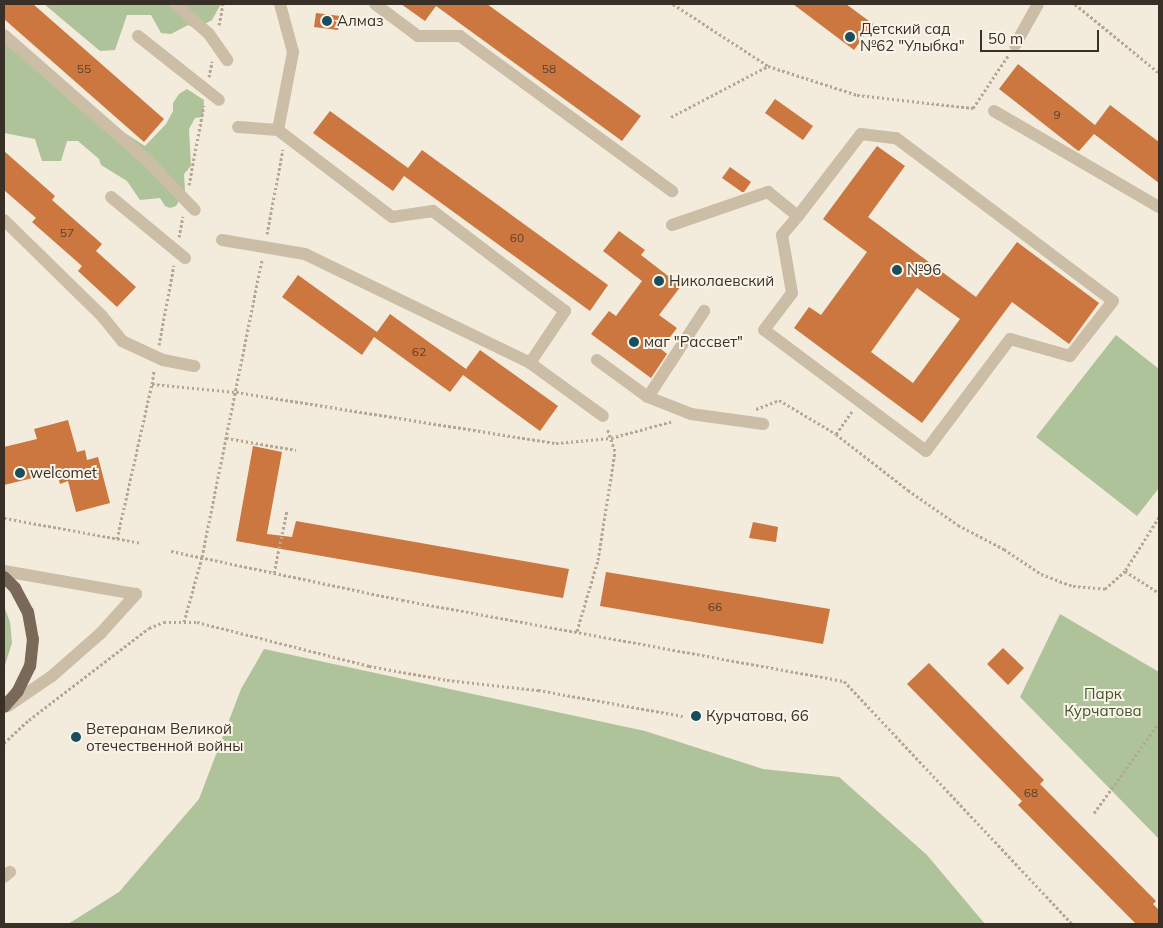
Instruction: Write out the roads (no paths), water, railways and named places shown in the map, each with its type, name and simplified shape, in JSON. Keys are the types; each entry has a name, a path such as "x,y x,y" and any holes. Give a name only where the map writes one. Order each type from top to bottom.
{"main road":[{"path":"4,577 15,588 28,612 33,639 30,666 18,691 4,708"}],"street":[{"path":"175,4 209,34 227,60"},
{"path":"280,4 293,52 282,133"},
{"path":"375,4 418,36 460,36 672,191"},
{"path":"1015,45 1038,4"},
{"path":"4,35 147,160 195,210"},
{"path":"138,36 218,100"},
{"path":"994,111 1159,207"},
{"path":"238,127 282,133 392,217 433,211 565,311 530,363"},
{"path":"861,134 896,138 1113,301 1070,356 1010,339 926,451 764,330 792,293 782,235 798,216 861,134"},
{"path":"672,225 768,192 798,216"},
{"path":"111,198 184,258"},
{"path":"4,220 102,316 122,341 163,360 194,366"},
{"path":"222,240 305,254 530,363 603,416"},
{"path":"648,397 704,311"},
{"path":"597,360 648,397 691,414 763,424"},
{"path":"4,571 136,594 100,634 59,670 4,708"}],"place":[{"name":"Алмаз","path":"327,21"},
{"name":"Детский сад №62 \"Улыбка\"","path":"850,37"},
{"name":"№96","path":"897,270"},
{"name":"Николаевский","path":"659,281"},
{"name":"маг \"Рассвет\"","path":"634,342"},
{"name":"welcomet","path":"20,473"},
{"name":"Курчатова, 66","path":"696,716"},
{"name":"Ветеранам Великой отечественной войны","path":"76,737"}],"park label":[{"name":"Парк Курчатова","path":"1103,702"}]}
